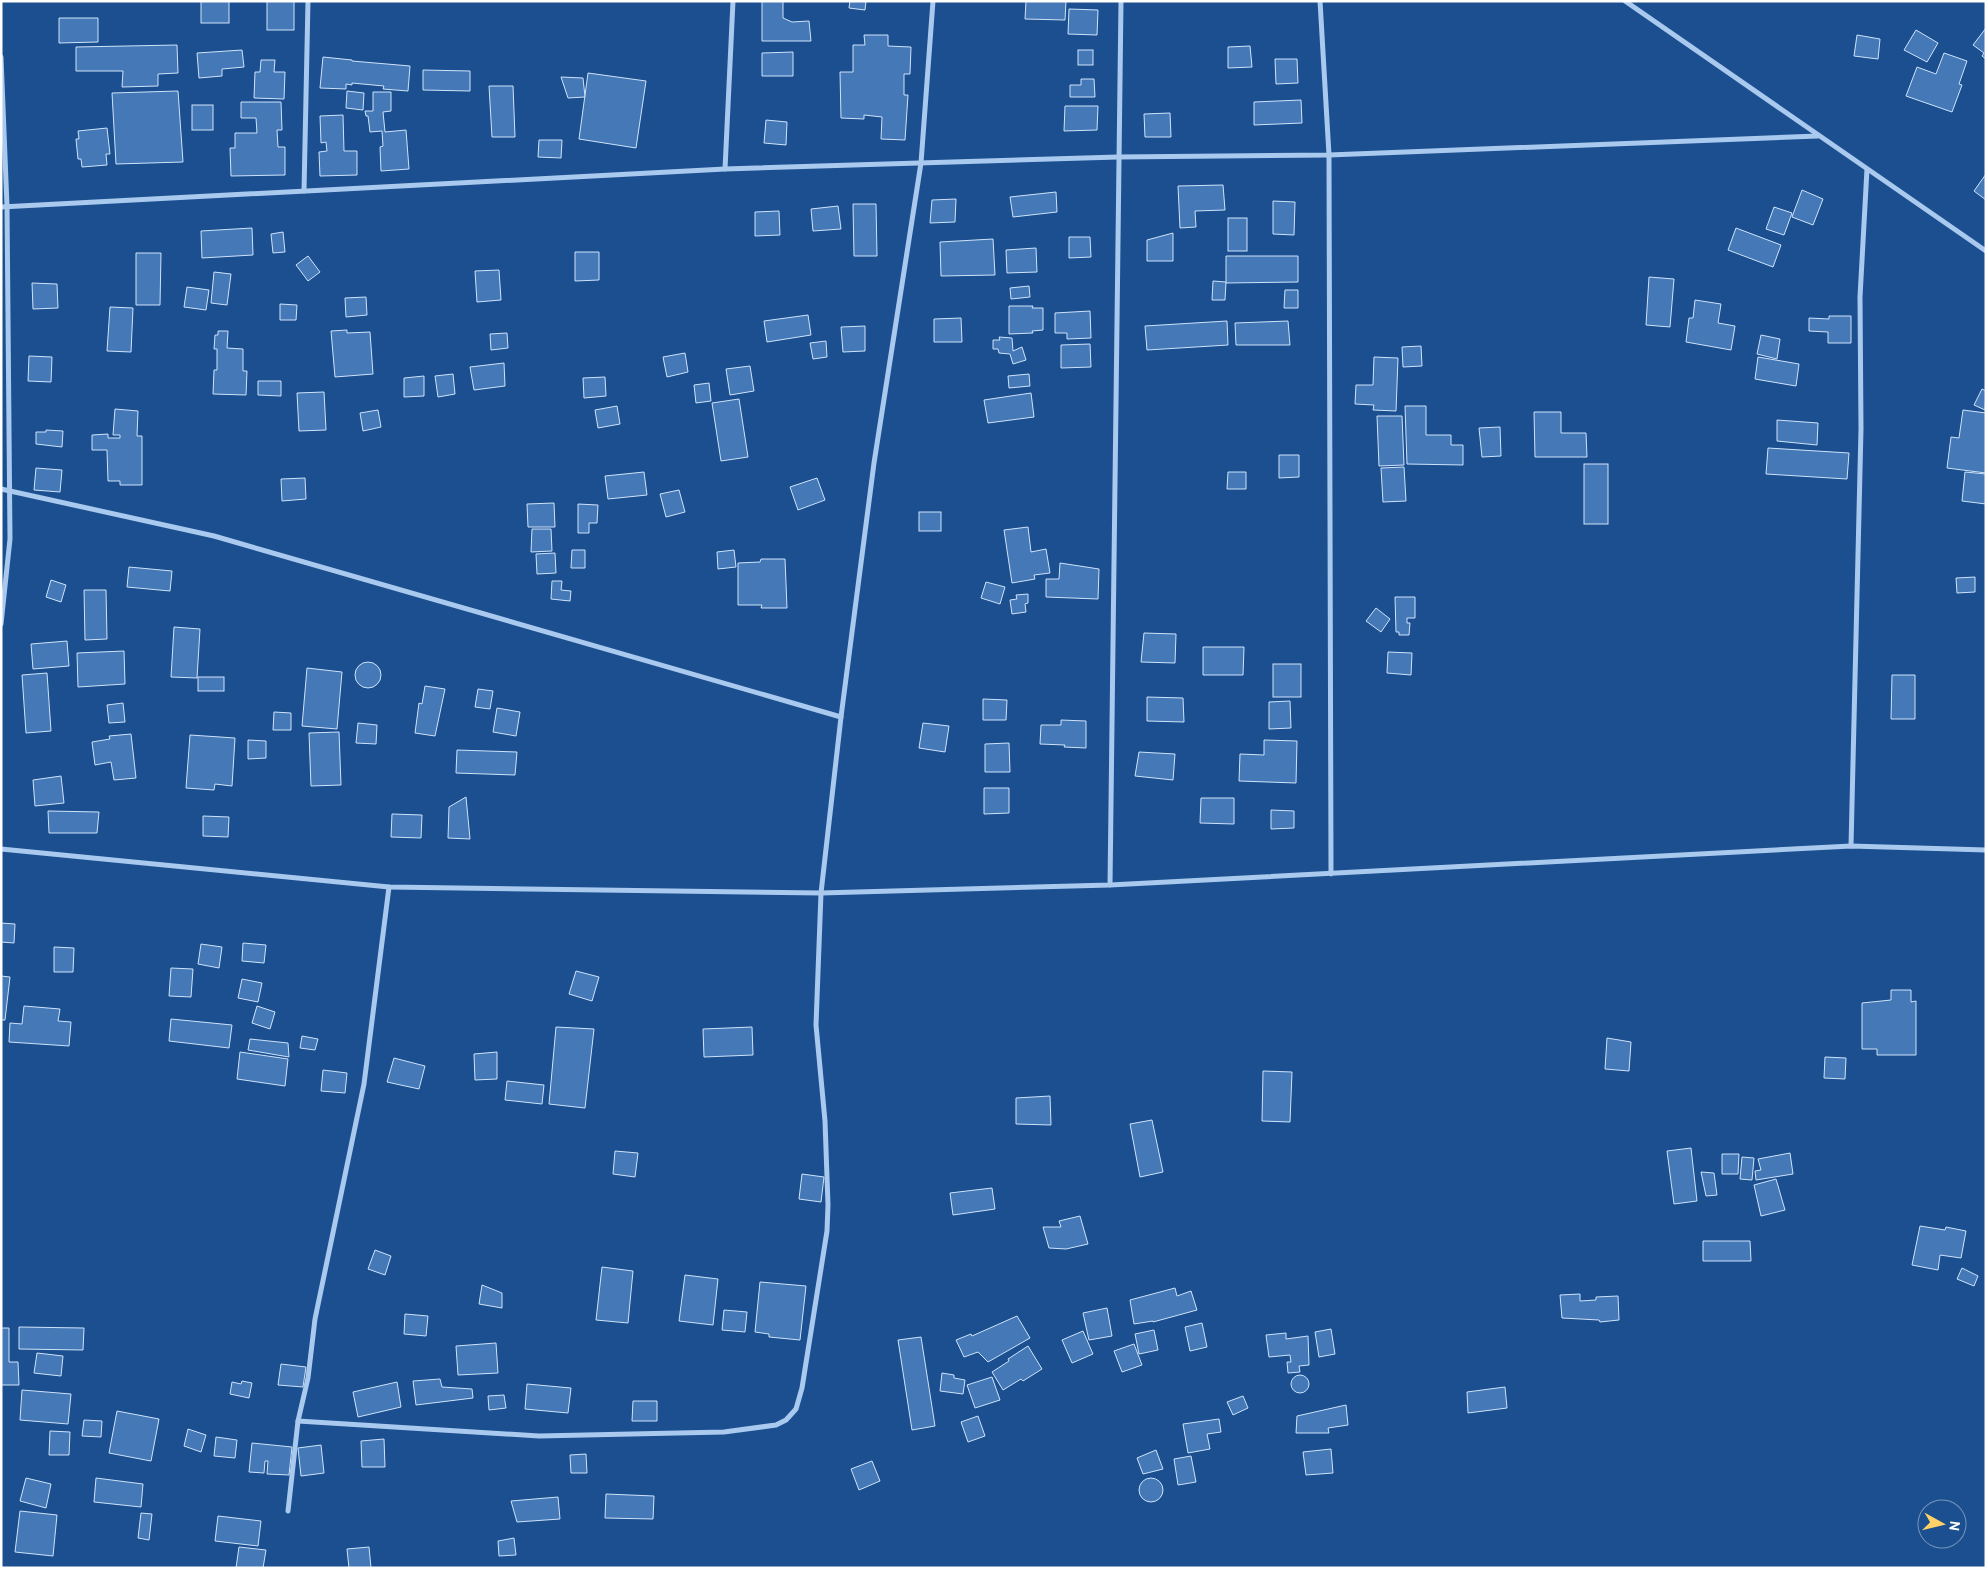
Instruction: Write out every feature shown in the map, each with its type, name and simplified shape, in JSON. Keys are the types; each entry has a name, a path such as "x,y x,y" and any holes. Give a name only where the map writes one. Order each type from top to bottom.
{"street":[{"path":"304,191 308,1"},
{"path":"725,169 733,1"},
{"path":"298,1421 539,1436 724,1432 776,1425 786,1420 796,1409 802,1388 827,1222 825,1121 816,1025 821,893 841,717 874,463 921,163 933,1"},
{"path":"1110,885 1121,1"},
{"path":"1320,1 1329,155 1331,874"},
{"path":"1625,1 1986,251"},
{"path":"1,56 10,491 10,539 1,624"},
{"path":"4,206 725,169 1118,157 1329,155 1818,136"},
{"path":"1851,846 1861,429 1860,297 1867,169"},
{"path":"1,489 214,536 841,717"},
{"path":"1,850 389,887 821,893 1110,885 1851,846 1986,850"},
{"path":"288,1511 298,1421 308,1378 315,1319 364,1084 389,887"}],"building":[{"path":"201,1 229,1 229,23 201,23"},
{"path":"267,1 294,1 294,30 267,30"},
{"path":"762,1 783,1 783,18 792,22 809,21 811,41 762,41"},
{"path":"850,1 866,1 865,10 849,8"},
{"path":"1026,1 1066,1 1065,20 1025,19"},
{"path":"1069,9 1098,10 1097,35 1068,34"},
{"path":"59,18 98,18 98,42 59,43"},
{"path":"1986,28 1986,59 1982,56 1984,53 1973,45"},
{"path":"1916,30 1938,43 1927,62 1904,50"},
{"path":"864,35 888,35 888,46 911,47 910,74 904,74 904,95 908,95 905,140 881,139 882,117 864,115 864,119 841,118 840,72 853,72 853,45 865,45"},
{"path":"1857,35 1880,39 1878,59 1854,56"},
{"path":"177,45 178,73 158,74 158,86 122,87 123,71 76,71 76,47"},
{"path":"1250,46 1252,67 1228,68 1228,47"},
{"path":"242,50 244,67 222,69 222,76 199,78 197,53"},
{"path":"1078,50 1093,50 1093,65 1078,65"},
{"path":"793,52 793,76 762,76 762,53"},
{"path":"1944,53 1967,61 1959,84 1962,85 1952,112 1906,96 1917,67 1936,74"},
{"path":"323,57 410,66 408,91 383,89 384,86 352,83 352,85 346,84 346,89 320,88"},
{"path":"1275,59 1297,59 1298,83 1276,84"},
{"path":"261,60 275,60 274,72 285,72 284,99 254,98 255,72 260,72"},
{"path":"423,70 470,71 470,91 423,90"},
{"path":"588,73 646,81 636,148 579,139"},
{"path":"561,77 583,78 585,97 568,98"},
{"path":"1081,79 1094,79 1095,97 1070,97 1070,85 1081,85"},
{"path":"489,86 513,86 515,137 492,137"},
{"path":"178,91 183,162 116,164 112,93"},
{"path":"347,91 364,93 363,110 346,108"},
{"path":"373,92 391,92 391,111 383,112 385,132 406,130 409,169 381,171 380,147 383,146 382,131 370,132 368,116 366,116 365,111 373,111"},
{"path":"1301,100 1302,123 1254,125 1254,102"},
{"path":"241,102 281,102 282,130 277,130 278,147 285,147 285,175 231,176 230,148 235,148 235,133 257,133 256,118 241,118"},
{"path":"192,105 213,105 213,130 192,130"},
{"path":"1065,106 1098,106 1097,130 1064,131"},
{"path":"1170,113 1171,137 1145,137 1144,114"},
{"path":"343,115 344,151 357,151 357,175 320,176 319,152 327,151 326,142 321,143 320,116"},
{"path":"766,120 787,122 786,145 764,143"},
{"path":"107,128 110,154 106,154 107,165 82,167 81,159 78,159 76,139 79,139 78,131"},
{"path":"539,140 562,140 561,158 538,157"},
{"path":"1986,174 1986,200 1974,191"},
{"path":"1223,185 1225,210 1195,211 1196,227 1180,228 1178,186"},
{"path":"1802,190 1823,199 1813,225 1792,217"},
{"path":"1056,192 1057,212 1013,217 1010,197"},
{"path":"956,199 955,222 930,223 932,200"},
{"path":"1273,201 1295,202 1294,235 1273,234"},
{"path":"853,204 876,204 877,256 854,256"},
{"path":"838,206 841,229 813,231 811,209"},
{"path":"1774,207 1792,213 1784,235 1766,229"},
{"path":"779,211 780,235 755,236 755,212"},
{"path":"1228,218 1247,218 1247,251 1228,251"},
{"path":"252,228 253,255 202,258 201,231"},
{"path":"1736,228 1781,245 1773,267 1728,250"},
{"path":"283,232 285,252 273,253 271,234"},
{"path":"1173,233 1173,261 1147,261 1147,240"},
{"path":"1069,237 1090,237 1091,257 1069,258"},
{"path":"993,239 995,275 941,276 940,242"},
{"path":"1036,248 1037,272 1007,273 1006,250"},
{"path":"575,252 599,252 599,280 575,281"},
{"path":"136,253 161,253 160,305 136,305"},
{"path":"308,256 320,272 308,281 296,265"},
{"path":"1226,256 1298,256 1298,282 1226,283"},
{"path":"499,270 501,300 477,302 475,271"},
{"path":"214,272 231,274 227,305 211,303"},
{"path":"1649,277 1674,279 1670,327 1646,325"},
{"path":"1213,281 1226,282 1225,300 1212,300"},
{"path":"32,283 57,284 58,308 33,309"},
{"path":"1029,286 1030,297 1011,299 1010,288"},
{"path":"187,287 209,290 206,310 184,307"},
{"path":"1285,290 1298,290 1298,308 1284,308"},
{"path":"366,297 367,315 346,317 345,298"},
{"path":"1695,300 1721,304 1718,323 1735,326 1731,350 1686,342 1689,318 1693,318"},
{"path":"280,304 297,305 296,320 280,320"},
{"path":"1009,306 1043,308 1043,330 1032,331 1033,333 1009,334"},
{"path":"110,307 133,308 131,352 107,351"},
{"path":"1090,311 1091,338 1067,339 1067,333 1055,333 1055,313"},
{"path":"808,315 811,335 767,342 764,321"},
{"path":"1829,316 1851,316 1851,343 1828,343 1828,332 1809,331 1809,318 1829,319"},
{"path":"961,318 962,342 934,342 934,319"},
{"path":"1227,321 1228,345 1147,350 1145,326"},
{"path":"1288,321 1290,345 1236,345 1235,323"},
{"path":"865,326 865,351 843,352 841,327"},
{"path":"347,330 347,333 370,332 373,374 335,377 331,331"},
{"path":"218,331 228,331 227,348 243,349 243,371 247,371 246,395 213,394 214,370 217,370 217,349 214,349 215,335 218,335"},
{"path":"507,333 508,348 491,350 490,334"},
{"path":"1761,335 1780,339 1777,359 1757,354"},
{"path":"999,337 1012,338 1013,351 1022,347 1026,360 1013,364 1010,354 999,353 998,349 993,349 993,340 1000,340"},
{"path":"826,341 827,357 813,359 810,343"},
{"path":"1090,344 1091,367 1061,368 1061,345"},
{"path":"1421,346 1422,366 1403,367 1402,347"},
{"path":"685,353 688,372 667,377 663,357"},
{"path":"29,356 52,357 51,382 28,381"},
{"path":"1374,357 1398,358 1396,411 1373,410 1374,405 1355,404 1356,385 1373,385"},
{"path":"1758,357 1799,364 1796,386 1755,379"},
{"path":"504,363 505,386 474,390 470,367"},
{"path":"750,366 754,391 730,395 726,369"},
{"path":"453,374 455,394 438,397 435,376"},
{"path":"1029,374 1030,386 1009,388 1008,376"},
{"path":"424,376 424,396 404,397 404,378"},
{"path":"605,377 606,396 584,398 583,378"},
{"path":"258,381 281,381 281,396 258,395"},
{"path":"709,383 711,401 696,403 694,385"},
{"path":"1982,389 1986,391 1985,410 1974,405"},
{"path":"324,392 326,430 299,431 297,393"},
{"path":"1031,393 1034,417 988,423 984,400"},
{"path":"739,399 748,457 721,461 712,403"},
{"path":"617,406 620,424 598,428 595,410"},
{"path":"1405,406 1426,406 1426,435 1451,435 1451,445 1463,445 1463,465 1407,464"},
{"path":"115,409 138,411 137,436 142,436 142,485 120,485 120,481 108,481 107,450 92,450 92,435 108,434 108,438 120,438 120,435 113,435"},
{"path":"378,410 381,427 363,431 360,413"},
{"path":"1963,410 1986,413 1986,473 1947,468 1951,437 1959,438"},
{"path":"1534,412 1561,412 1561,433 1586,433 1587,457 1535,457"},
{"path":"1377,416 1402,416 1404,465 1379,466"},
{"path":"1777,420 1818,423 1817,445 1777,441"},
{"path":"1500,427 1501,456 1482,457 1479,428"},
{"path":"46,430 63,431 62,447 36,444 36,432 46,432"},
{"path":"1768,448 1849,453 1847,479 1766,474"},
{"path":"1279,455 1299,455 1299,477 1279,478"},
{"path":"1584,464 1608,464 1608,524 1584,524"},
{"path":"1404,467 1406,501 1383,502 1381,468"},
{"path":"36,468 62,470 60,492 34,490"},
{"path":"644,472 647,495 608,499 605,476"},
{"path":"1228,472 1246,472 1246,489 1227,489"},
{"path":"1965,472 1986,474 1986,504 1962,501"},
{"path":"305,478 306,499 282,501 281,479"},
{"path":"817,478 825,500 798,510 790,487"},
{"path":"679,490 685,512 666,517 660,494"},
{"path":"554,503 555,527 528,527 527,504"},
{"path":"578,504 598,505 597,523 589,523 589,533 578,533"},
{"path":"919,512 941,512 941,531 919,531"},
{"path":"1028,527 1031,552 1046,549 1050,573 1034,575 1035,579 1012,583 1004,530"},
{"path":"532,529 551,529 552,551 531,552"},
{"path":"572,550 585,550 585,568 571,568"},
{"path":"734,550 736,567 718,569 717,552"},
{"path":"555,553 556,573 537,574 536,554"},
{"path":"761,559 785,559 787,608 761,608 762,605 738,605 738,563 760,562"},
{"path":"1060,563 1099,569 1098,599 1046,597 1046,579 1059,579"},
{"path":"129,567 172,571 170,591 127,587"},
{"path":"1975,577 1975,592 1957,593 1956,578"},
{"path":"51,580 66,585 61,602 46,597"},
{"path":"552,581 562,581 561,590 571,591 570,601 551,599"},
{"path":"986,582 1005,587 1000,604 981,598"},
{"path":"84,590 106,590 107,639 85,640"},
{"path":"1028,594 1028,603 1025,604 1026,612 1012,614 1010,600 1017,599 1016,595"},
{"path":"1395,597 1415,597 1415,618 1407,618 1407,623 1410,623 1409,635 1399,635 1399,632 1396,632"},
{"path":"1376,608 1390,619 1381,632 1366,621"},
{"path":"174,627 200,629 197,678 171,677"},
{"path":"1144,633 1176,634 1175,663 1141,662"},
{"path":"67,641 69,666 33,669 31,644"},
{"path":"1203,647 1244,647 1243,675 1203,675"},
{"path":"124,651 125,684 78,687 77,653"},
{"path":"1388,652 1412,653 1411,675 1387,673"},
{"path":"368,662 377,666 381,675 377,684 368,688 359,684 355,675 359,666"},
{"path":"1273,664 1301,664 1301,697 1273,697"},
{"path":"307,668 342,672 337,729 302,726"},
{"path":"47,673 51,731 26,733 22,675"},
{"path":"1892,675 1915,675 1915,719 1891,719"},
{"path":"198,677 224,677 224,691 198,691"},
{"path":"425,686 445,689 435,736 415,733 419,703 422,704"},
{"path":"478,689 493,691 490,709 475,707"},
{"path":"1147,697 1183,698 1184,722 1147,721"},
{"path":"983,699 1007,700 1006,720 983,720"},
{"path":"1290,701 1291,728 1269,729 1269,702"},
{"path":"123,703 125,722 109,723 107,705"},
{"path":"497,708 520,712 516,736 493,732"},
{"path":"274,712 291,713 291,730 273,730"},
{"path":"1061,720 1086,721 1086,748 1040,744 1041,725 1061,725"},
{"path":"358,723 377,725 376,744 356,743"},
{"path":"923,723 949,726 945,752 919,748"},
{"path":"339,732 341,785 311,786 309,733"},
{"path":"131,734 136,778 114,780 111,762 95,765 92,742 110,739 109,736"},
{"path":"190,735 235,738 232,786 215,784 214,790 186,788"},
{"path":"248,740 266,741 266,758 248,759"},
{"path":"1264,740 1297,741 1296,783 1239,781 1240,754 1264,755"},
{"path":"1009,743 1010,772 985,772 985,744"},
{"path":"457,750 517,752 515,775 456,773"},
{"path":"1139,752 1175,754 1173,780 1135,776"},
{"path":"61,776 64,803 35,806 33,780"},
{"path":"984,788 1009,788 1009,813 984,814"},
{"path":"466,797 470,839 448,838 449,807"},
{"path":"1201,798 1234,798 1234,824 1200,823"},
{"path":"1271,810 1294,811 1294,828 1271,829"},
{"path":"48,811 99,812 97,833 49,833"},
{"path":"392,814 422,815 421,838 391,837"},
{"path":"203,816 229,817 228,837 203,836"},
{"path":"1,923 15,924 14,943 1,942"},
{"path":"243,943 266,945 264,963 242,961"},
{"path":"201,944 222,947 219,968 198,964"},
{"path":"54,947 74,948 73,972 54,972"},
{"path":"171,968 193,969 191,997 169,996"},
{"path":"576,971 599,977 592,1001 569,994"},
{"path":"1,976 10,977 5,1020 1,1020"},
{"path":"242,979 262,983 258,1002 238,998"},
{"path":"1891,990 1911,990 1911,1002 1916,1001 1916,1055 1877,1055 1877,1049 1862,1049 1862,1003 1891,1000"},
{"path":"24,1006 60,1009 58,1021 71,1022 69,1046 9,1042 10,1023 22,1024"},
{"path":"257,1006 275,1012 270,1029 252,1023"},
{"path":"171,1019 232,1025 229,1048 169,1041"},
{"path":"556,1027 594,1029 585,1108 549,1104"},
{"path":"752,1027 753,1055 704,1057 703,1029"},
{"path":"302,1036 318,1039 315,1050 300,1048"},
{"path":"1607,1038 1631,1042 1629,1071 1605,1069"},
{"path":"250,1039 288,1043 289,1057 248,1050"},
{"path":"240,1052 288,1059 285,1086 237,1079"},
{"path":"497,1052 497,1079 475,1080 474,1054"},
{"path":"1825,1057 1846,1058 1845,1079 1824,1078"},
{"path":"394,1058 425,1066 419,1089 387,1082"},
{"path":"323,1070 347,1073 345,1093 321,1091"},
{"path":"1263,1071 1292,1072 1290,1122 1262,1121"},
{"path":"507,1081 544,1085 542,1104 505,1100"},
{"path":"1050,1096 1051,1125 1016,1124 1016,1098"},
{"path":"1152,1120 1163,1172 1140,1177 1130,1124"},
{"path":"1691,1148 1697,1201 1674,1204 1667,1151"},
{"path":"615,1151 638,1153 635,1177 613,1174"},
{"path":"1790,1153 1793,1174 1756,1180 1755,1171 1761,1170 1758,1159"},
{"path":"1722,1154 1739,1154 1738,1174 1722,1174"},
{"path":"1742,1157 1754,1158 1752,1180 1740,1179"},
{"path":"1701,1172 1714,1173 1717,1195 1706,1196"},
{"path":"802,1174 824,1177 821,1202 799,1199"},
{"path":"1776,1179 1785,1210 1761,1216 1754,1185"},
{"path":"992,1188 995,1209 953,1215 950,1193"},
{"path":"1080,1216 1088,1244 1066,1249 1049,1248 1043,1227 1061,1227 1059,1221"},
{"path":"1920,1226 1945,1230 1946,1227 1966,1231 1961,1258 1940,1255 1938,1270 1912,1265"},
{"path":"1703,1241 1750,1241 1751,1261 1703,1261"},
{"path":"375,1250 391,1256 385,1275 368,1269"},
{"path":"602,1267 633,1271 628,1323 596,1320"},
{"path":"1962,1268 1978,1276 1974,1286 1957,1279"},
{"path":"685,1275 718,1279 713,1325 679,1321"},
{"path":"760,1282 806,1286 800,1340 769,1337 769,1334 755,1332"},
{"path":"482,1285 502,1293 502,1308 479,1304"},
{"path":"1175,1288 1177,1296 1191,1291 1197,1310 1153,1322 1134,1324 1130,1300"},
{"path":"1580,1294 1580,1301 1596,1300 1596,1297 1618,1296 1619,1320 1600,1322 1599,1320 1562,1318 1560,1295"},
{"path":"1107,1308 1112,1336 1089,1340 1083,1313"},
{"path":"724,1310 747,1312 745,1332 722,1330"},
{"path":"405,1314 428,1316 426,1336 404,1334"},
{"path":"1017,1316 1030,1338 988,1362 978,1352 964,1357 956,1340 971,1334 972,1336"},
{"path":"1202,1323 1207,1347 1190,1351 1185,1327"},
{"path":"19,1327 84,1328 83,1350 19,1349"},
{"path":"1,1328 9,1328 9,1362 18,1362 19,1385 1,1385"},
{"path":"1331,1329 1335,1354 1319,1357 1315,1332"},
{"path":"1154,1330 1158,1350 1139,1354 1135,1334"},
{"path":"1083,1331 1093,1354 1072,1363 1062,1340"},
{"path":"1286,1333 1286,1339 1308,1336 1309,1365 1299,1366 1300,1372 1288,1373 1287,1362 1291,1362 1290,1355 1269,1357 1266,1335"},
{"path":"921,1337 935,1426 912,1430 898,1340"},
{"path":"496,1343 498,1373 458,1375 456,1346"},
{"path":"1134,1344 1142,1365 1122,1372 1114,1351"},
{"path":"1028,1346 1042,1369 1023,1381 1021,1379 1003,1390 992,1372"},
{"path":"37,1353 63,1356 61,1376 34,1373"},
{"path":"281,1364 306,1367 303,1387 278,1385"},
{"path":"942,1373 954,1375 954,1378 965,1380 963,1394 940,1391"},
{"path":"1296,1375 1304,1375 1309,1380 1307,1391 1296,1393 1291,1388 1291,1380"},
{"path":"992,1377 1000,1400 975,1408 967,1385"},
{"path":"440,1379 442,1387 472,1389 473,1398 416,1405 413,1381"},
{"path":"242,1381 252,1383 249,1398 230,1394 232,1382 241,1384"},
{"path":"397,1382 401,1407 358,1417 353,1392"},
{"path":"527,1384 571,1388 568,1413 525,1409"},
{"path":"1505,1387 1507,1408 1468,1413 1467,1392"},
{"path":"22,1390 71,1394 68,1424 20,1420"},
{"path":"504,1395 506,1408 489,1410 488,1396"},
{"path":"1243,1396 1248,1408 1233,1415 1227,1402"},
{"path":"633,1401 657,1401 657,1421 632,1421"},
{"path":"1346,1405 1348,1425 1328,1428 1329,1433 1296,1433 1297,1416"},
{"path":"117,1411 159,1419 151,1461 109,1453"},
{"path":"978,1416 985,1436 968,1442 961,1422"},
{"path":"1219,1419 1221,1432 1207,1434 1210,1449 1188,1453 1183,1424"},
{"path":"84,1420 102,1421 101,1437 82,1436"},
{"path":"188,1429 206,1435 201,1452 184,1446"},
{"path":"50,1431 70,1432 69,1455 49,1455"},
{"path":"216,1437 237,1440 235,1458 214,1456"},
{"path":"384,1439 385,1467 362,1467 361,1441"},
{"path":"252,1443 292,1447 289,1475 267,1474 268,1461 265,1461 264,1473 249,1472"},
{"path":"321,1445 324,1473 301,1476 298,1448"},
{"path":"1331,1449 1333,1473 1306,1475 1303,1452"},
{"path":"1156,1450 1163,1469 1143,1474 1137,1458"},
{"path":"586,1454 587,1473 571,1473 570,1455"},
{"path":"1191,1456 1196,1482 1178,1485 1174,1459"},
{"path":"872,1461 880,1481 859,1490 851,1469"},
{"path":"26,1478 51,1484 46,1508 20,1501"},
{"path":"96,1478 143,1484 141,1507 94,1502"},
{"path":"1151,1478 1160,1481 1163,1490 1160,1499 1151,1502 1142,1499 1139,1490 1142,1481"},
{"path":"606,1494 654,1496 653,1519 605,1518"},
{"path":"558,1497 560,1519 517,1522 511,1501"},
{"path":"20,1511 57,1515 53,1556 15,1552"},
{"path":"141,1513 152,1514 149,1540 138,1538"},
{"path":"218,1516 261,1521 258,1546 215,1541"},
{"path":"514,1538 516,1555 499,1556 498,1541"},
{"path":"239,1547 266,1550 263,1568 236,1568"},
{"path":"369,1547 371,1568 349,1568 347,1549"}]}
